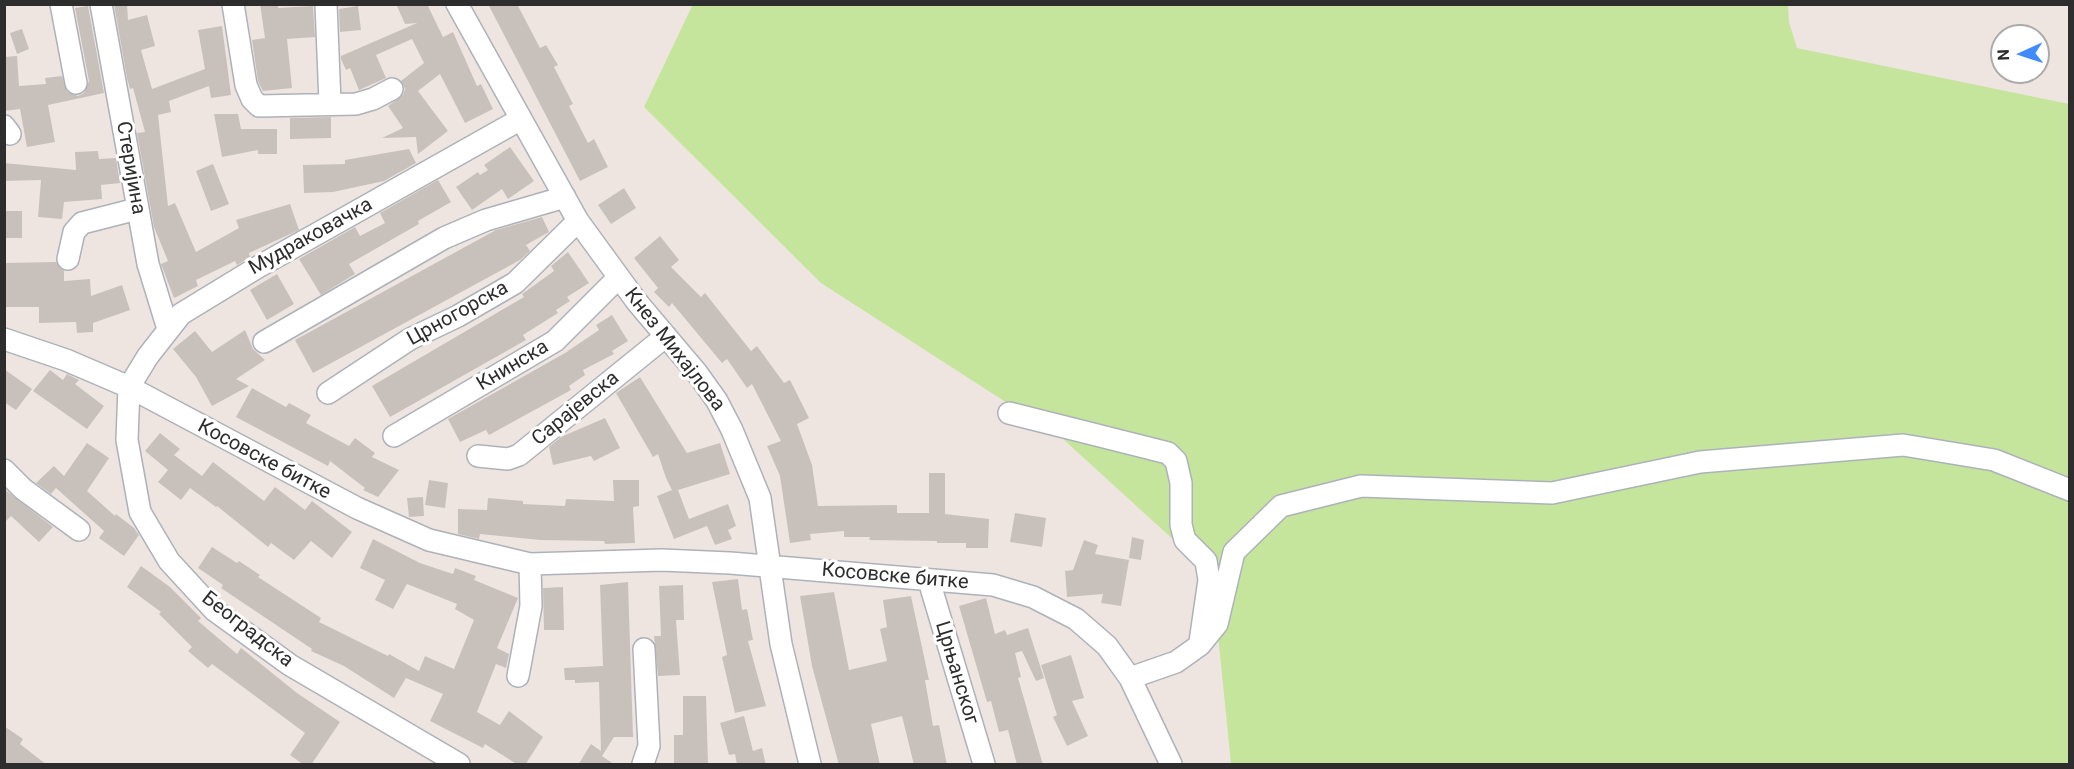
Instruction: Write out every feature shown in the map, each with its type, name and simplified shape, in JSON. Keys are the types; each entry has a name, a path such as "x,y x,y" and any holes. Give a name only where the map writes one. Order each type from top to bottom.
{"street":[{"path":"62,4 76,83"},
{"name":"Стеријина","path":"101,4 148,264 168,329"},
{"path":"233,4 246,85 252,99 259,106 356,104 374,99 392,89"},
{"path":"326,4 330,103"},
{"name":"Кнез Михајлова","path":"457,4 578,220 618,278 717,401 748,464 760,498 781,644 810,765"},
{"name":"Мудраковачка","path":"129,387 168,329 181,314 227,285 521,119"},
{"path":"264,342 444,238 486,220 565,197"},
{"path":"68,258 74,232 82,223 137,209"},
{"name":"Црногорска","path":"328,393 411,339 458,316 515,282 578,220"},
{"name":"Книнска","path":"394,436 555,341 618,278"},
{"name":"Сарајевска","path":"478,456 508,459 519,455 666,336"},
{"name":"Косовске битке","path":"4,339 66,360 129,387 357,508 429,540 530,564 662,560 769,566 993,585 1033,597 1076,619 1107,646 1130,678 1171,765"},
{"name":"Београдска","path":"129,387 127,440 140,512 169,561 214,609 290,665 459,765"},
{"path":"1009,413 1168,453 1176,460 1181,483 1181,525 1185,540 1206,561 1209,580 1200,645"},
{"path":"1130,678 1176,662 1200,645 1217,624 1234,552 1281,506 1361,486 1552,493 1700,462 1903,445 1994,460 2070,490"},
{"path":"4,470 23,489 79,530"},
{"path":"518,676 531,606 530,564"},
{"name":"Црњанског","path":"929,581 984,765"},
{"path":"644,649 649,746 644,765"}],"green space":[{"path":"693,4 1788,5 1789,22 1797,48 2069,104 2069,764 1231,764 1212,575 1063,439 821,283 644,107"}],"building":[{"path":"114,4 127,4 128,20 147,15 155,46 141,50 152,89 205,69 198,30 222,26 231,95 211,98 209,86 169,101 171,112 158,115 168,206 175,203 196,252 239,228 236,220 290,204 299,230 249,253 250,257 237,265 235,261 196,280 198,286 174,298 161,264 168,261 154,227 137,133 145,132 133,88 130,89 127,78"},
{"path":"260,4 278,4 278,8 313,6 315,37 287,39 292,88 263,91 258,81 252,40 265,38"},
{"path":"396,4 427,4 443,37 453,32 477,86 481,84 493,109 465,123 440,74 418,91 448,131 418,154 416,137 382,138 403,128 388,106 403,95 405,89 401,81 424,63 412,39 376,55 386,78 359,90 350,68 346,70 341,59 341,56 417,23 405,24"},
{"path":"488,4 517,4 540,48 546,45 558,65 554,67 573,104 569,106 588,143 594,139 608,167 580,181"},
{"path":"88,6 104,93 48,105 55,142 27,147 20,109 4,111 4,57 17,56 19,86 46,84 45,78 62,76 67,92 78,96 84,93 89,81 75,8"},
{"path":"358,6 361,30 340,32 339,9"},
{"path":"22,29 29,49 17,54 10,33"},
{"path":"214,114 238,114 241,129 277,129 277,154 258,154 258,150 222,157"},
{"path":"331,117 331,138 290,139 290,118"},
{"path":"510,147 534,181 508,199 502,189 472,210 456,187 478,172 480,175 488,170 484,165"},
{"path":"409,149 416,163 384,181 333,192 304,193 303,165 345,164 345,160"},
{"path":"98,151 99,159 116,158 120,183 101,185 102,199 64,202 62,219 38,217 41,180 4,181 4,163 76,170 75,152"},
{"path":"213,164 229,204 211,211 196,171"},
{"path":"438,180 451,202 418,221 419,224 349,264 355,274 321,295 299,259 355,227 360,236 385,223 380,213"},
{"path":"624,188 636,208 611,224 598,205"},
{"path":"4,211 22,211 22,238 4,238"},
{"path":"542,217 549,232 526,245 530,251 520,260 313,373 295,340 496,230"},
{"path":"660,236 679,260 671,267 701,297 705,293 751,351 757,346 784,383 790,380 809,418 797,424 812,465 818,506 897,505 897,513 929,513 929,473 945,473 945,514 989,519 988,548 966,548 966,543 937,543 937,541 869,540 870,537 844,537 844,531 810,534 811,540 790,543 780,476 767,446 781,441 752,384 747,388 727,359 722,363 672,303 669,307 654,292 658,288 634,258"},
{"path":"568,252 589,283 567,297 570,301 556,310 558,313 523,335 526,340 390,417 372,386 524,297 522,294 554,271 551,266"},
{"path":"56,262 64,271 64,281 90,279 91,296 122,285 130,310 93,323 93,332 77,333 76,322 39,323 39,307 4,307 4,263"},
{"path":"277,274 294,304 267,320 250,290"},
{"path":"612,315 628,341 612,351 614,354 583,370 585,375 569,386 571,390 489,435 486,430 460,442 448,419 565,353 599,330 596,325"},
{"path":"245,330 253,349 265,360 236,379 249,386 212,406 196,377 173,349 195,331 212,352"},
{"path":"4,369 32,389 16,410 4,402"},
{"path":"50,370 63,380 67,374 79,380 75,384 104,406 87,429 33,391"},
{"path":"640,377 687,453 720,443 730,474 678,490 689,519 728,504 736,526 728,530 732,539 715,545 707,526 674,539 657,496 672,490 658,454 653,457 616,393"},
{"path":"252,388 286,407 289,403 311,415 306,423 349,446 355,438 375,453 372,457 399,470 378,497 363,490 365,488 330,461 328,466 236,417"},
{"path":"605,418 620,448 594,461 591,456 553,465 549,447 561,437"},
{"path":"160,433 180,449 174,455 202,476 213,462 264,501 275,487 305,510 312,501 352,532 332,558 311,541 294,560 271,543 268,547 217,506 190,488 181,500 158,482 168,470 145,451"},
{"path":"87,443 109,458 87,491 115,516 116,514 134,528 139,535 124,556 99,538 104,531 56,488 51,494 36,483 54,466 64,476"},
{"path":"429,480 448,483 445,508 425,505"},
{"path":"613,480 639,480 639,506 633,507 635,543 605,544 604,541 540,540 480,534 479,539 458,534 458,509 487,510 488,498 523,501 523,504 565,506 566,499 614,501"},
{"path":"4,489 53,527 39,542 11,516 4,523"},
{"path":"423,497 424,516 409,517 407,498"},
{"path":"1015,513 1046,518 1042,547 1010,542"},
{"path":"1132,537 1144,540 1141,560 1129,558"},
{"path":"373,539 420,563 453,574 455,568 476,576 474,580 518,598 497,648 509,654 506,668 496,664 477,712 500,725 509,711 543,737 525,765 518,765 485,744 483,748 430,721 443,694 406,678 394,698 344,666 311,651 312,649 221,588 223,585 198,568 212,547 260,575 258,577 321,618 319,622 388,656 389,654 419,671 425,656 454,669 474,620 455,609 457,604 407,584 393,609 375,600 385,580 360,568"},
{"path":"1084,540 1098,545 1095,554 1129,560 1121,606 1101,603 1103,594 1067,597 1065,571 1073,570"},
{"path":"141,566 170,587 201,618 198,621 237,654 241,648 297,693 340,722 311,765 304,765 290,755 305,733 212,664 208,668 188,651 192,647 159,614 161,612 127,587"},
{"path":"738,579 742,610 747,609 753,640 748,641 766,706 735,713 722,657 727,655 712,582"},
{"path":"628,582 633,737 614,737 602,756 615,765 578,765 591,744 601,751 599,682 575,683 575,680 565,680 564,668 603,666 600,585"},
{"path":"683,585 684,620 676,620 680,675 658,676 654,636 661,636 659,586"},
{"path":"563,587 564,630 544,630 543,588"},
{"path":"834,592 849,670 887,661 880,629 887,627 883,600 911,596 929,680 925,680 933,726 939,725 947,765 914,765 902,716 871,724 880,765 839,765 812,666 800,596"},
{"path":"986,598 995,634 1005,630 1007,635 1028,628 1044,678 1036,681 1022,651 1015,653 1021,677 1018,678 1043,765 1017,765 1008,730 999,732 991,701 987,702 959,606"},
{"path":"1071,655 1084,698 1072,701 1088,736 1067,746 1053,717 1057,715 1041,665"},
{"path":"683,696 706,696 708,765 674,765 674,735 683,735"},
{"path":"744,716 753,751 762,748 766,765 737,765 735,754 729,755 720,723"},
{"path":"4,726 23,739 20,744 47,765 4,765"}]}
